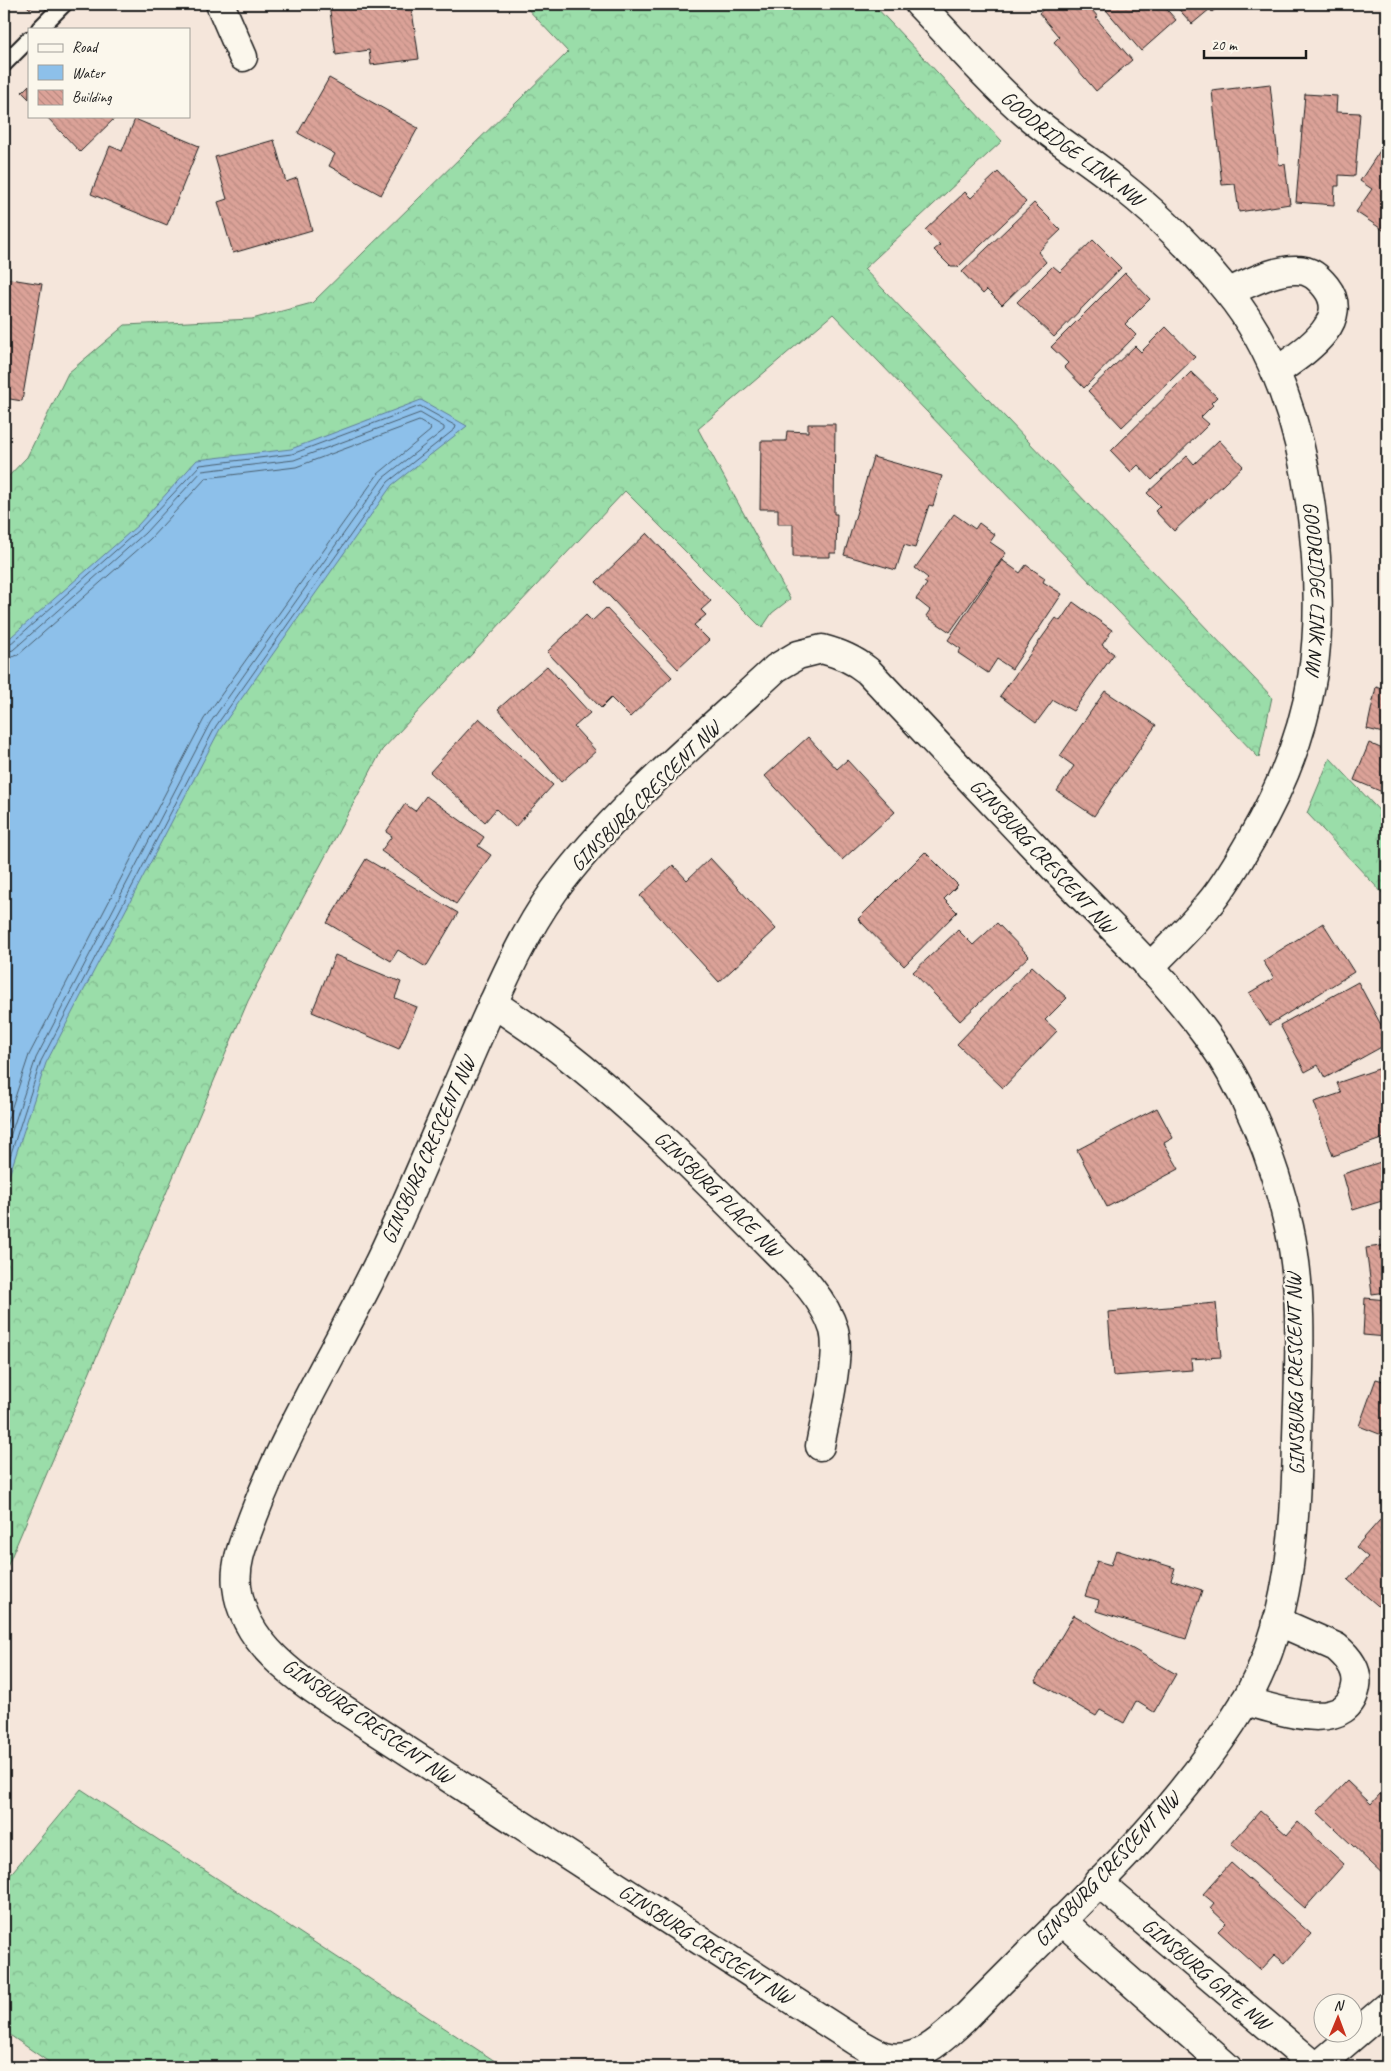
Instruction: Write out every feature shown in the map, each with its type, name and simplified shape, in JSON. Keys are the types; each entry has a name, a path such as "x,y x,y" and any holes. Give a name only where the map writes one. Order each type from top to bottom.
{"street":[{"path":"220,4 243,57"},
{"name":"GOODRIDGE LINK NW","path":"926,6 1013,102 1146,205 1186,245 1228,292 1246,317 1276,372 1291,416 1308,482 1319,578 1316,649 1306,711 1294,750 1277,792 1228,879 1209,904 1149,968"},
{"path":"1228,292 1281,272 1296,270 1310,272 1328,290 1332,303 1329,326 1313,344 1276,372"},
{"name":"GINSBURG CRESCENT NW","path":"822,649 855,661 868,671 1190,1013 1227,1069 1264,1147 1289,1229 1298,1311 1296,1494 1286,1584 1277,1621 1258,1676 1245,1701 1203,1764 1178,1795 1098,1882 935,2046 909,2056 888,2057 857,2042 369,1726 298,1677 258,1641 244,1616 237,1585 238,1560 268,1477 382,1257 493,1003 524,939 552,894 586,850 682,755 776,668 798,655 822,649"},
{"name":"GINSBURG PLACE NW","path":"493,1003 569,1057 632,1110 710,1185 806,1284 827,1310 835,1333 834,1366 820,1446"},
{"path":"1245,1701 1302,1714 1324,1716 1339,1713 1348,1705 1354,1695 1357,1684 1355,1672 1344,1654 1336,1647 1277,1621"},
{"name":"GINSBURG GATE NW","path":"1098,1882 1316,2067"},
{"path":"1061,1920 1227,2067"},
{"path":"1316,2067 1387,2007"}],"lane":[{"path":"40,28 64,4"},
{"path":"4,64 28,40"}],"green space":[{"path":"523,4 602,4 605,7 610,4 873,4 1002,141 864,269 1272,697 1259,758 833,314 698,429 790,599 772,613 762,628 625,491 382,750 248,1001 4,1574 4,481 27,457 68,373 125,325 252,319 312,303 568,52"},
{"path":"1330,758 1387,819 1387,898 1307,813"},
{"path":"81,1789 504,2067 56,2067 4,2031 4,1882"}],"water":[{"path":"421,400 467,426 392,485 220,729 46,1063 4,1191 4,643 138,525 197,460 291,449"}],"building":[{"path":"25,4 36,4 30,9"},
{"path":"329,4 411,4 419,59 371,65 369,50 336,55"},
{"path":"1050,4 1087,4 1098,17 1096,18 1132,60 1096,91 1054,42 1059,37 1039,13"},
{"path":"1101,4 1162,4 1176,20 1141,51"},
{"path":"1174,4 1221,4 1212,12 1210,9 1192,24"},
{"path":"329,78 418,128 381,195 329,166 335,154 298,133"},
{"path":"1270,84 1279,165 1285,164 1290,204 1239,212 1235,184 1222,185 1212,91"},
{"path":"28,86 28,98 22,92"},
{"path":"1305,94 1337,96 1336,112 1360,113 1355,176 1339,175 1339,186 1335,186 1334,205 1296,202"},
{"path":"48,118 115,118 80,152"},
{"path":"135,119 199,146 167,225 91,194 110,146 122,151"},
{"path":"274,140 286,182 297,178 312,230 233,253 218,202 227,199 215,157"},
{"path":"1387,140 1386,232 1356,212 1372,189 1360,181"},
{"path":"998,172 1026,202 958,267 951,267 934,250 940,245 925,230 965,192 971,198"},
{"path":"1034,203 1061,230 1038,252 1046,262 1002,305 987,290 983,294 962,272"},
{"path":"1093,240 1121,268 1054,337 1017,302 1053,266 1060,272"},
{"path":"1125,273 1150,299 1125,324 1136,335 1084,388 1064,367 1068,363 1051,347"},
{"path":"4,278 42,284 22,401 4,398"},
{"path":"1166,327 1195,357 1122,427 1088,391 1135,346 1141,352"},
{"path":"1191,372 1217,397 1211,403 1213,405 1201,417 1209,424 1152,480 1138,465 1131,472 1111,451"},
{"path":"808,424 835,424 834,514 837,514 836,553 830,553 830,557 793,557 793,524 778,524 778,509 760,509 761,441 786,441 787,431 808,432"},
{"path":"1385,425 1387,425 1387,460 1384,460"},
{"path":"1219,440 1243,466 1174,531 1155,511 1160,506 1147,493 1187,456 1194,464"},
{"path":"873,457 942,476 933,506 929,505 915,548 904,545 896,570 844,555"},
{"path":"954,514 975,529 979,523 995,535 990,542 1006,553 950,632 926,616 930,610 916,599 927,584 924,582 928,578 915,568"},
{"path":"647,533 711,601 701,610 706,615 694,625 709,640 678,669 596,582"},
{"path":"1002,560 1020,573 1026,565 1045,578 1043,582 1062,594 1012,669 997,659 988,673 958,653 961,649 948,640"},
{"path":"1073,602 1112,630 1102,645 1114,654 1073,711 1053,700 1036,723 1000,696 1056,618 1060,621"},
{"path":"606,608 672,677 630,717 611,698 601,708 547,652 586,615 592,621"},
{"path":"547,666 590,713 574,727 596,751 561,782 498,709"},
{"path":"1376,687 1387,690 1387,734 1367,729"},
{"path":"1105,691 1156,725 1094,816 1057,791 1074,766 1060,756"},
{"path":"479,718 553,785 515,827 496,809 485,822 430,772"},
{"path":"808,737 837,769 847,760 895,812 842,860 765,776"},
{"path":"1369,743 1387,751 1387,794 1354,780"},
{"path":"426,796 484,837 478,846 491,855 456,904 381,851 392,836 386,832 405,804 415,811"},
{"path":"925,852 958,885 944,899 957,912 904,966 858,919"},
{"path":"710,858 776,929 719,982 640,896 673,865 687,880"},
{"path":"366,859 458,913 426,967 398,950 391,961 327,923"},
{"path":"997,923 1029,956 960,1021 913,972 958,930 973,945"},
{"path":"1323,923 1354,972 1269,1025 1249,993 1274,978 1263,961"},
{"path":"335,955 401,982 395,998 417,1007 399,1049 312,1012"},
{"path":"1032,966 1067,998 1045,1020 1057,1031 1003,1088 957,1044"},
{"path":"1358,982 1387,1036 1387,1044 1325,1078 1318,1065 1305,1072 1280,1025"},
{"path":"1387,1066 1387,1137 1333,1156 1314,1102 1341,1093 1337,1083"},
{"path":"1157,1108 1173,1138 1164,1143 1179,1169 1107,1207 1077,1150"},
{"path":"1387,1160 1387,1207 1385,1200 1353,1210 1343,1174"},
{"path":"1387,1245 1387,1292 1372,1294 1366,1248"},
{"path":"1365,1298 1387,1300 1387,1337 1363,1335"},
{"path":"1216,1303 1221,1357 1191,1359 1192,1370 1113,1376 1108,1312"},
{"path":"1376,1379 1387,1382 1387,1437 1359,1426"},
{"path":"1387,1512 1387,1607 1384,1611 1348,1580 1368,1557 1356,1547"},
{"path":"1116,1550 1175,1568 1171,1580 1202,1590 1186,1639 1096,1611 1099,1600 1085,1596 1097,1561 1111,1565"},
{"path":"1074,1615 1176,1674 1154,1712 1136,1701 1124,1723 1100,1710 1096,1716 1035,1681"},
{"path":"1347,1781 1371,1804 1380,1794 1387,1801 1387,1878 1317,1812"},
{"path":"1260,1811 1287,1835 1298,1822 1344,1864 1305,1908 1231,1844"},
{"path":"1231,1863 1311,1934 1285,1963 1275,1955 1261,1970 1218,1931 1226,1923 1210,1908 1214,1903 1203,1894"}]}
